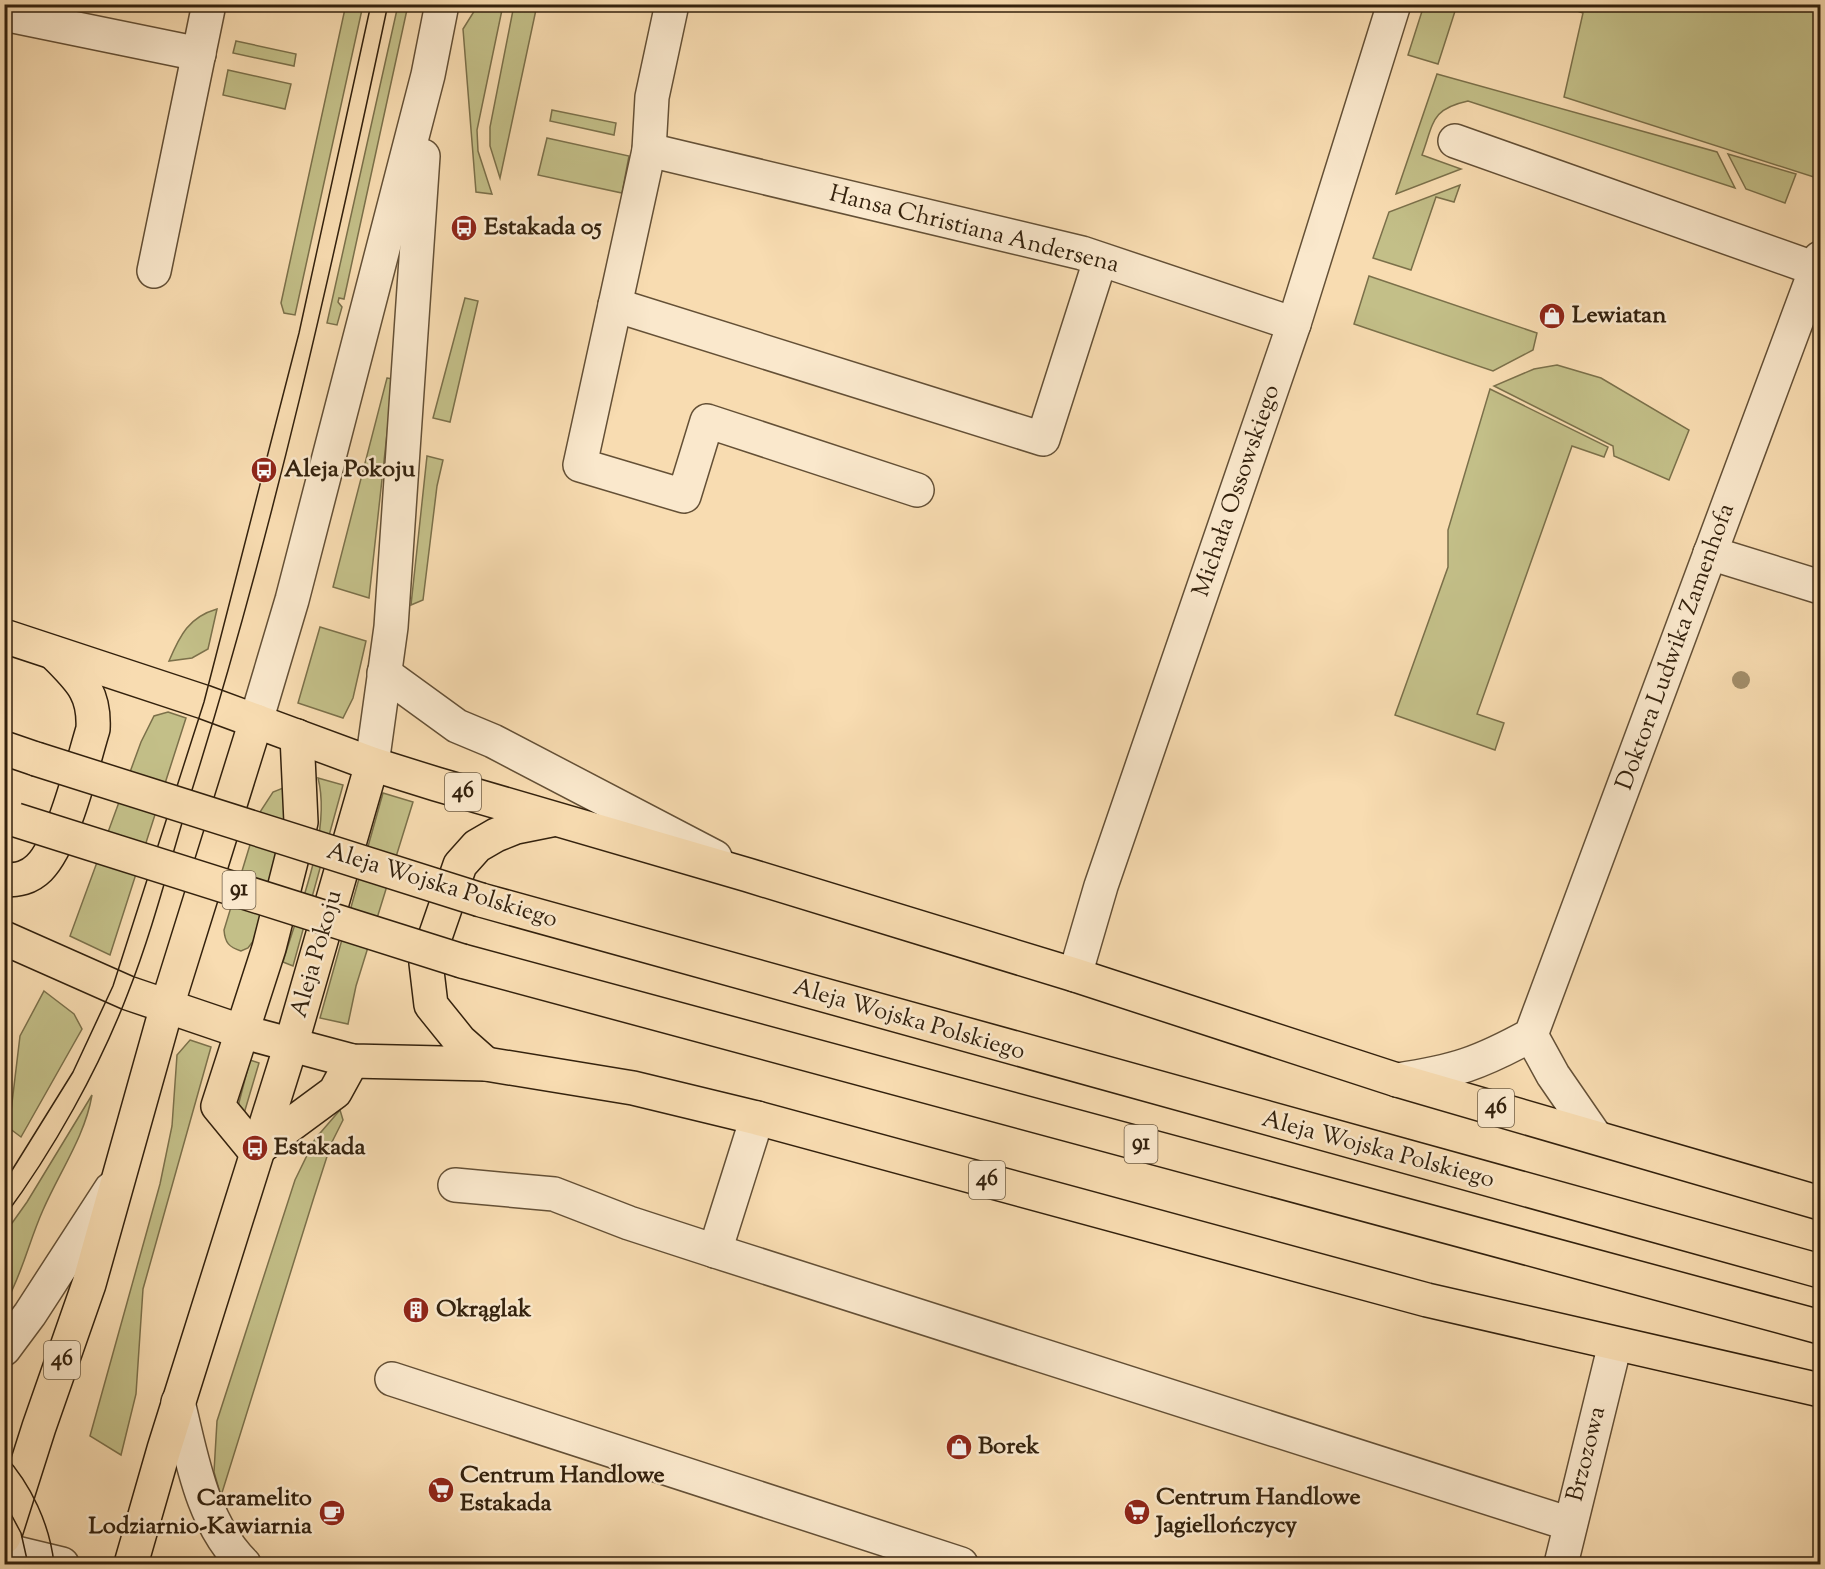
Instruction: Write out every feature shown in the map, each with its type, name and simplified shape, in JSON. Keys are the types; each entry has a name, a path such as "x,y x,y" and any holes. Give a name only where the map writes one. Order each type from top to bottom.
{"main road":[{"path":"4,636 256,721"},
{"path":"4,880 26,877 39,868 54,846 93,729 94,711 91,697 80,680 52,651"},
{"name":"46","path":"256,721 372,764 1075,975 1397,1080 1595,1136"},
{"name":"Aleja Pokoju","path":"4,1538 39,1427 89,1284 167,1006 256,721"},
{"path":"4,938 128,993 240,1031 352,1061 335,1092 255,1151 218,1106 240,1031 269,948 301,822 297,736"},
{"name":"Aleja Wojska Polskiego","path":"4,748 481,900 1821,1270"},
{"name":"Aleja Pokoju","path":"131,1564 255,1151 291,1045 372,764"},
{"name":"91","path":"10,818 462,961 1821,1327"},
{"path":"486,1064 460,1041 431,1005 426,963 460,866 477,846 516,827 553,820"},
{"name":"46","path":"352,1061 486,1064 633,1088 757,1118 1427,1300 1615,1344"},
{"path":"1595,1136 1821,1203"},
{"path":"1615,1344 1821,1390"}],"street":[{"path":"154,271 209,4"},
{"name":"Aleja Pokoju","path":"256,721 292,600 428,75 442,4"},
{"path":"672,4 652,97 649,150 580,465 684,496 707,421 917,490"},
{"name":"Michała Ossowskiego","path":"1075,975 1101,886 1294,324 1394,4"},
{"path":"4,14 199,54"},
{"name":"Aleja Pokoju","path":"372,764 391,627 428,75"},
{"path":"1455,141 1817,274"},
{"name":"Hansa Christiana Andersena","path":"649,150 1082,253 1294,324"},
{"path":"615,305 1043,439 1096,270"},
{"name":"Doktora Ludwika Zamenhofa","path":"1531,1035 1710,553 1817,274"},
{"path":"1710,553 1821,587"},
{"path":"384,673 457,726 493,741 748,875"},
{"path":"1397,1080 1446,1073 1484,1060 1531,1035 1553,1075 1595,1136"},
{"path":"715,1251 757,1118"},
{"path":"4,1349 30,1314 116,1182"},
{"path":"455,1185 554,1194 629,1223 715,1251 1570,1524"},
{"name":"Brzozowa","path":"1561,1564 1615,1344"},
{"path":"392,1379 961,1564"},
{"path":"178,1402 199,1490 233,1554 244,1564"},
{"path":"4,1550 62,1564"}],"shaded area":[{"path":"346,4 363,5 295,315 284,313 281,303"},
{"path":"1804,4 1820,10 1820,179 1564,97 1583,13 1560,5"},
{"path":"398,5 408,5 344,299 339,298 338,302 342,307 337,325 327,323"},
{"path":"478,5 503,5 477,130 478,151 492,194 476,192 463,29"},
{"path":"514,5 537,5 500,178 490,146 490,127"},
{"path":"1424,5 1457,5 1438,64 1408,55"},
{"path":"236,41 296,54 294,66 233,53"},
{"path":"228,70 291,84 285,109 223,95"},
{"path":"1437,74 1717,152 1735,188 1468,101 1456,104 1440,113 1432,126 1422,155 1461,169 1396,194"},
{"path":"552,110 616,123 614,135 550,121"},
{"path":"547,138 629,156 622,193 538,175"},
{"path":"1728,154 1796,174 1785,203 1746,189"},
{"path":"1460,185 1454,202 1436,197 1411,270 1373,258 1389,212"},
{"path":"1369,276 1537,333 1533,350 1493,371 1354,324"},
{"path":"465,298 478,301 450,422 433,418"},
{"path":"1557,365 1601,378 1689,430 1669,480 1614,456 1613,446 1494,386 1534,369"},
{"path":"387,378 393,379 369,598 333,587"},
{"path":"1490,389 1608,447 1604,457 1572,446 1477,714 1504,723 1495,750 1395,715 1448,567 1448,530"},
{"path":"427,456 443,460 437,486 423,600 411,605"},
{"path":"217,609 208,649 192,658 169,661 177,643 192,622 207,612"},
{"path":"320,627 366,641 353,698 343,718 298,703"},
{"path":"168,712 186,718 110,955 70,936 141,742 154,716"},
{"path":"318,778 343,785 293,966 283,962 317,846 321,822"},
{"path":"283,788 291,794 257,936 248,948 241,951 228,944 224,930 260,812 273,792"},
{"path":"383,793 413,802 356,986 348,1024 320,1018"},
{"path":"44,991 74,1014 82,1029 21,1137 9,1128 20,1036"},
{"path":"190,1040 211,1047 143,1289 136,1394 121,1455 90,1436 160,1184 172,1126 177,1055"},
{"path":"250,1060 259,1063 243,1117 236,1114"},
{"path":"92,1095 84,1125 43,1210 5,1304 5,1233 27,1202"},
{"path":"340,1110 343,1120 331,1144 221,1496 214,1472 217,1421 295,1180 315,1139"}],"tram line":[{"path":"4,1183 73,1072 113,986 204,702 299,333 371,4"},
{"path":"4,1217 40,1165 89,1080 128,993 154,917 221,693 275,498 323,301 388,4"},
{"path":"4,1455 23,1479 38,1506 44,1520 54,1564"},
{"path":"4,1501 21,1533 28,1564"}],"place":[{"name":"Estakada 05","path":"464,228"},
{"name":"Lewiatan","path":"1552,316"},
{"name":"Aleja Pokoju","path":"264,470"},
{"name":"Estakada","path":"255,1148"},
{"name":"Okrąglak","path":"416,1310"},
{"name":"Borek","path":"959,1447"},
{"name":"Centrum Handlowe Estakada","path":"441,1490"},
{"name":"Centrum Handlowe Jagiellończycy","path":"1137,1512"},
{"name":"Caramelito Lodziarnio-Kawiarnia","path":"332,1513"}]}
